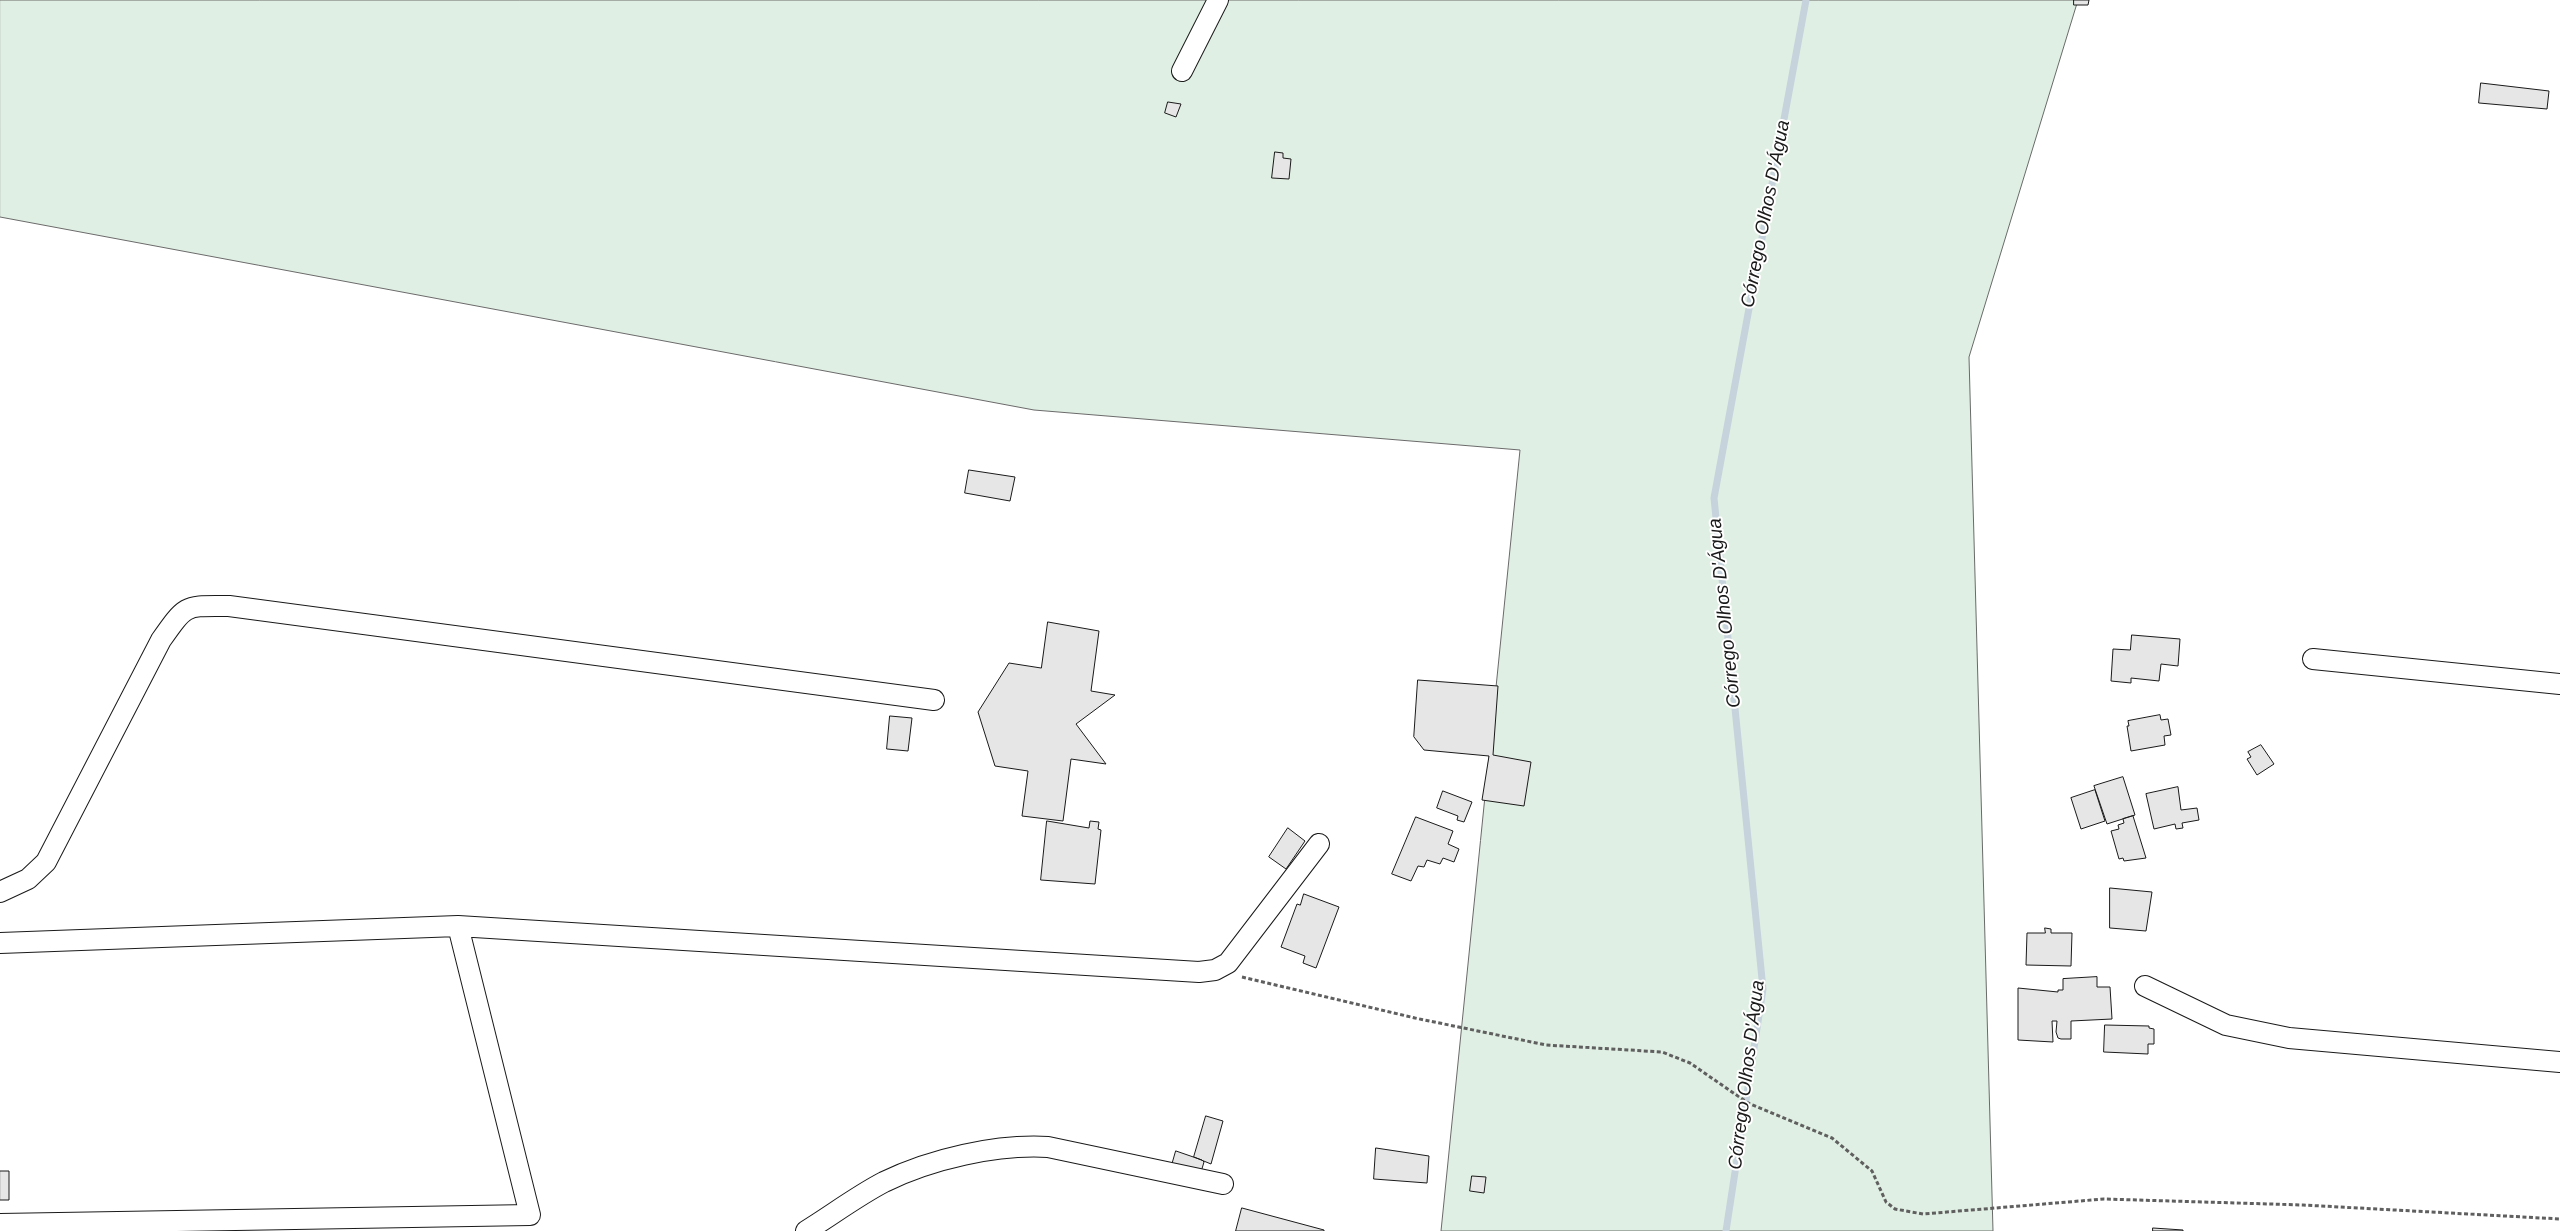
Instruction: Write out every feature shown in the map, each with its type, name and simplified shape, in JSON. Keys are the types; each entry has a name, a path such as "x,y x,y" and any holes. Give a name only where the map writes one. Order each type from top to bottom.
{"street":[{"path":"1182,71 1218,0"},
{"path":"0,892 28,879 46,862 161,640 178,616 190,606 229,606 934,700"},
{"path":"2313,659 2560,684"},
{"path":"0,943 458,926 1188,972 1215,970 1224,967 1237,953 1319,844"},
{"path":"0,1224 532,1223 458,926"},
{"path":"2145,986 2226,1025 2289,1038 2560,1062"},
{"path":"806,1231 885,1182 925,1166 989,1150 1022,1146 1048,1147 1223,1184"}],"path":[{"path":"1215,970 1510,1039 1546,1045 1662,1052 1690,1063 1748,1103 1832,1138 1872,1171 1886,1202 1895,1209 1907,1213 1923,1214 2104,1199 2303,1205 2560,1219"}],"green space":[{"path":"0,0 2078,0 1969,357 1993,1231 1441,1231 1520,450 1034,410 0,217"}],"building":[{"path":"2074,0 2089,0 2088,5 2074,5"},
{"path":"2481,83 2549,91 2547,109 2479,103"},
{"path":"1168,102 1181,104 1176,117 1165,113"},
{"path":"1275,152 1283,153 1283,158 1291,159 1289,179 1272,178"},
{"path":"969,470 1015,477 1010,501 965,493"},
{"path":"1048,622 1099,631 1091,691 1115,695 1076,724 1106,764 1071,759 1063,821 1022,816 1028,771 995,766 978,712 1009,663 1041,668"},
{"path":"2132,635 2180,639 2178,666 2161,664 2159,681 2131,678 2131,683 2111,681 2113,649 2130,650"},
{"path":"1418,680 1498,686 1493,755 1531,762 1524,806 1482,800 1489,756 1424,750 1414,737"},
{"path":"2160,715 2161,720 2168,719 2171,735 2164,736 2165,745 2131,751 2128,721"},
{"path":"890,716 912,718 908,751 887,749"},
{"path":"2261,745 2274,764 2257,775 2247,759 2251,757 2248,752"},
{"path":"2123,777 2135,815 2107,824 2094,786"},
{"path":"2178,787 2181,810 2197,808 2199,820 2182,823 2183,828 2176,829 2175,824 2154,829 2146,794"},
{"path":"2095,790 2105,821 2081,829 2071,798"},
{"path":"1443,791 1472,802 1464,822 1457,820 1458,816 1437,808"},
{"path":"2133,816 2146,858 2124,861 2123,858 2119,859 2111,831 2119,829 2118,825 2124,823 2123,819"},
{"path":"1416,817 1453,831 1448,844 1459,849 1454,862 1443,858 1440,864 1427,860 1424,867 1418,866 1411,881 1392,874"},
{"path":"1047,821 1089,828 1090,821 1099,822 1098,829 1101,830 1095,884 1041,880"},
{"path":"1288,828 1305,841 1286,869 1269,857"},
{"path":"2110,888 2152,892 2146,931 2110,928"},
{"path":"1304,894 1339,907 1316,968 1303,963 1305,956 1281,947 1297,904 1300,905"},
{"path":"2045,928 2051,929 2051,933 2072,933 2071,966 2026,965 2027,933 2045,933"},
{"path":"2097,977 2097,987 2110,987 2112,1019 2071,1021 2071,1039 2058,1038 2056,1032 2057,1021 2052,1021 2053,1042 2018,1040 2018,988 2058,992 2058,990 2063,990 2063,979"},
{"path":"2105,1025 2149,1026 2149,1028 2154,1029 2154,1044 2148,1044 2148,1054 2104,1052"},
{"path":"1206,1116 1223,1121 1211,1164 1194,1157"},
{"path":"1376,1148 1429,1156 1427,1183 1374,1179"},
{"path":"1176,1151 1202,1160 1204,1162 1201,1172 1172,1165"},
{"path":"0,1171 9,1171 9,1200 0,1200"},
{"path":"1472,1176 1486,1177 1484,1193 1470,1191"},
{"path":"1242,1208 1324,1230 1324,1231 1236,1231"},
{"path":"2153,1228 2183,1230 2183,1231 2153,1231"}],"waterway":[{"name":"Córrego Olhos D'Água","path":"1726,1231 1763,989 1714,498 1806,0"}]}
